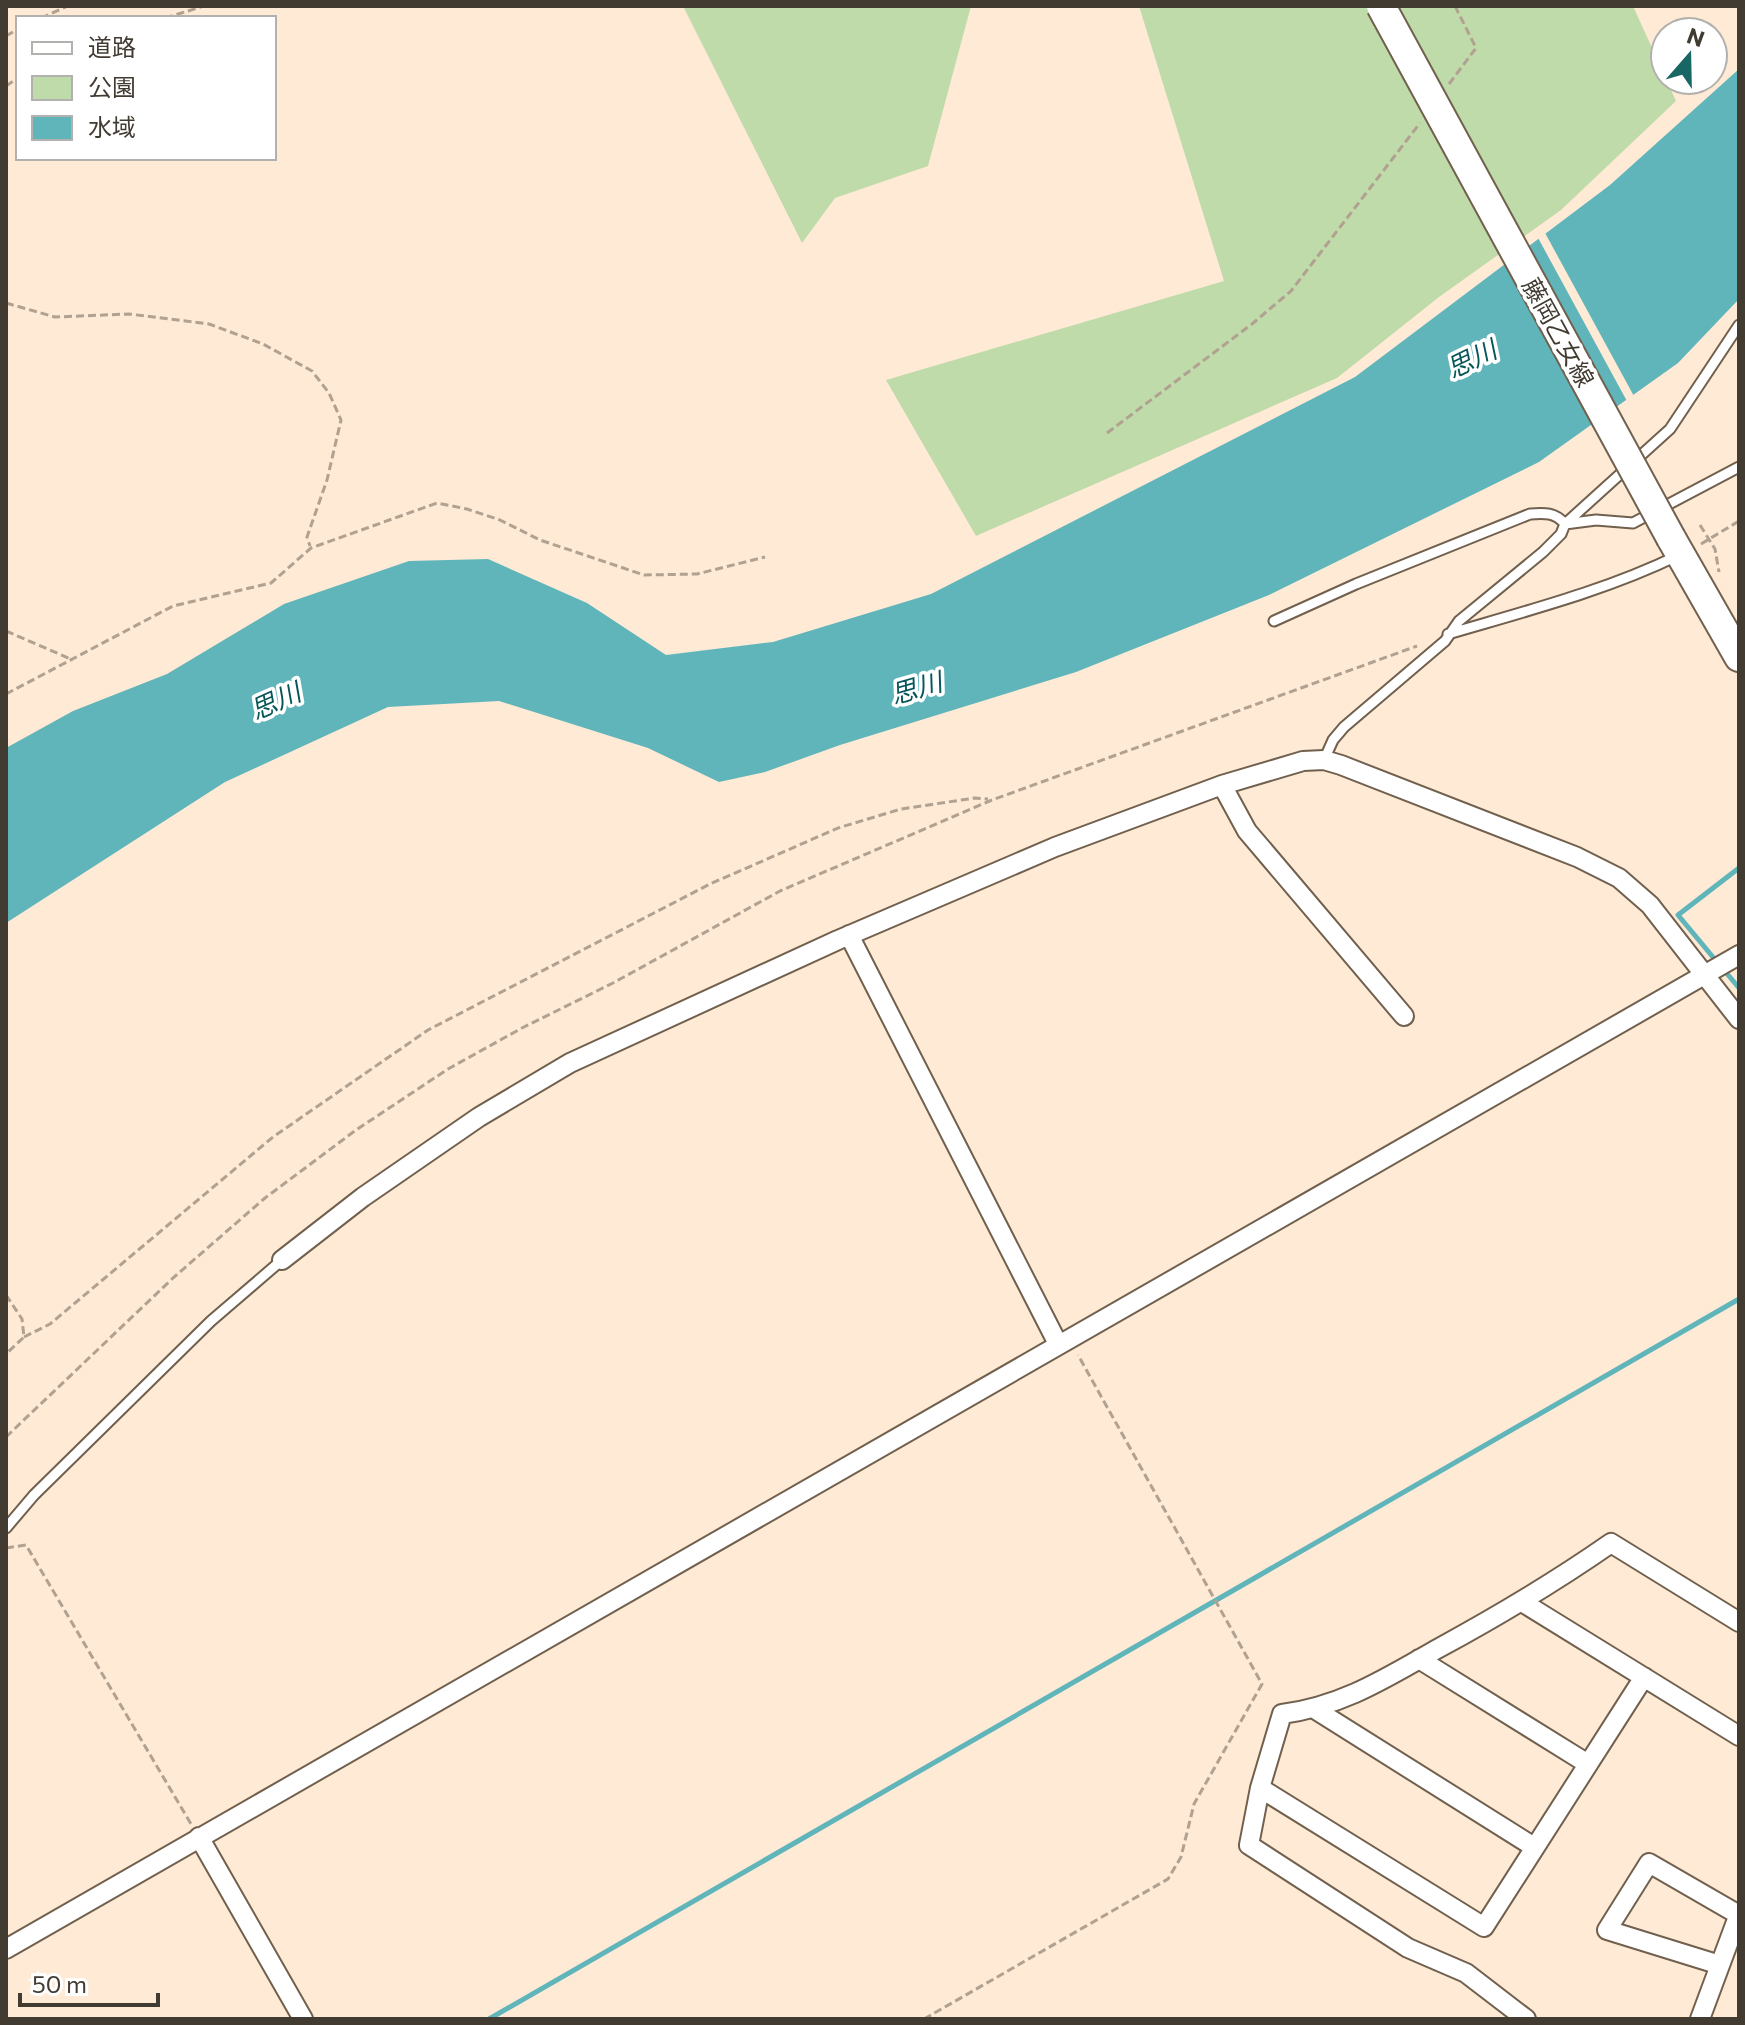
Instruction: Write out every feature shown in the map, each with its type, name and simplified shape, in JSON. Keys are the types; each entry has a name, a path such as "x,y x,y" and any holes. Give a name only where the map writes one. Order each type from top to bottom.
{"main road":[{"name":"藤岡乙女線","path":"1381,6 1739,657"}],"street":[{"path":"282,1260 363,1197 479,1117 570,1063 849,935 1055,847 1222,785 1303,761 1324,760 1577,857 1619,878 1650,905 1739,1019"},
{"path":"1222,785 1247,831 1404,1016"},
{"path":"849,935 1063,1341"},
{"path":"6,1949 1739,955"},
{"path":"1526,2019 1466,1973 1408,1948 1249,1845 1260,1788 1282,1714 1316,1710 1360,1692 1522,1602 1611,1543 1739,1622"},
{"path":"1522,1602 1739,1736"},
{"path":"1419,1659 1588,1764"},
{"path":"1260,1788 1484,1927 1644,1677"},
{"path":"1316,1710 1534,1847"},
{"path":"199,1837 303,2019"},
{"path":"1700,2019 1739,1914 1649,1863 1607,1930 1720,1965"}],"lane":[{"path":"1324,760 1333,740 1344,727 1445,641 1459,621 1543,552 1561,534 1565,524 1670,429 1739,325"},
{"path":"1565,524 1596,520 1633,523 1739,467"},
{"path":"1274,621 1356,584 1530,514 1559,516 1565,524"},
{"path":"1448,634 1644,572 1676,546"},
{"path":"6,1528 34,1495 211,1321 282,1260"}],"path":[{"path":"46,16 68,6"},
{"path":"172,16 204,6"},
{"path":"1447,86 1476,48 1455,6"},
{"path":"1107,433 1291,291 1428,112"},
{"path":"6,303 55,317 129,314 209,324 263,344 312,371 329,393 341,420 327,480 307,537 311,548"},
{"path":"6,694 173,606 271,583 311,548 437,503 500,520 540,540 644,575 697,574 765,557"},
{"path":"1711,540 1739,521"},
{"path":"6,631 73,660"},
{"path":"6,1437 173,1278 265,1198 356,1130 448,1069 780,891 992,800 1448,634"},
{"path":"6,1354 24,1337 50,1324 273,1137 428,1030 673,902 838,828 901,809 975,798 992,800"},
{"path":"6,1295 22,1319 24,1337"},
{"path":"924,2019 1168,1879 1181,1857 1194,1804 1262,1684 1063,1341"},
{"path":"6,1548 26,1545 199,1837"}],"green space":[{"path":"683,6 971,6 928,166 835,198 802,243"},
{"path":"1139,6 1633,6 1649,41 1649,96 1674,96 1676,101 1561,210 1439,297 1337,378 976,536 886,380 1224,281"}],"water":[{"name":"思川","path":"1739,69 1739,299 1678,363 1539,462 1269,595 1076,672 840,745 765,772 719,782 648,748 499,701 388,707 225,782 6,923 6,748 73,711 167,674 284,604 409,561 488,559 587,603 666,655 773,642 931,594 1355,377 1610,185 1709,96 1729,96 1729,78"}],"pier":[{"path":"1544,231 1635,398 1628,403 1537,236"}],"waterway":[{"path":"1717,962 1678,915 1739,868"},
{"path":"1724,970 1739,988"},
{"path":"489,2019 1739,1299"}]}
